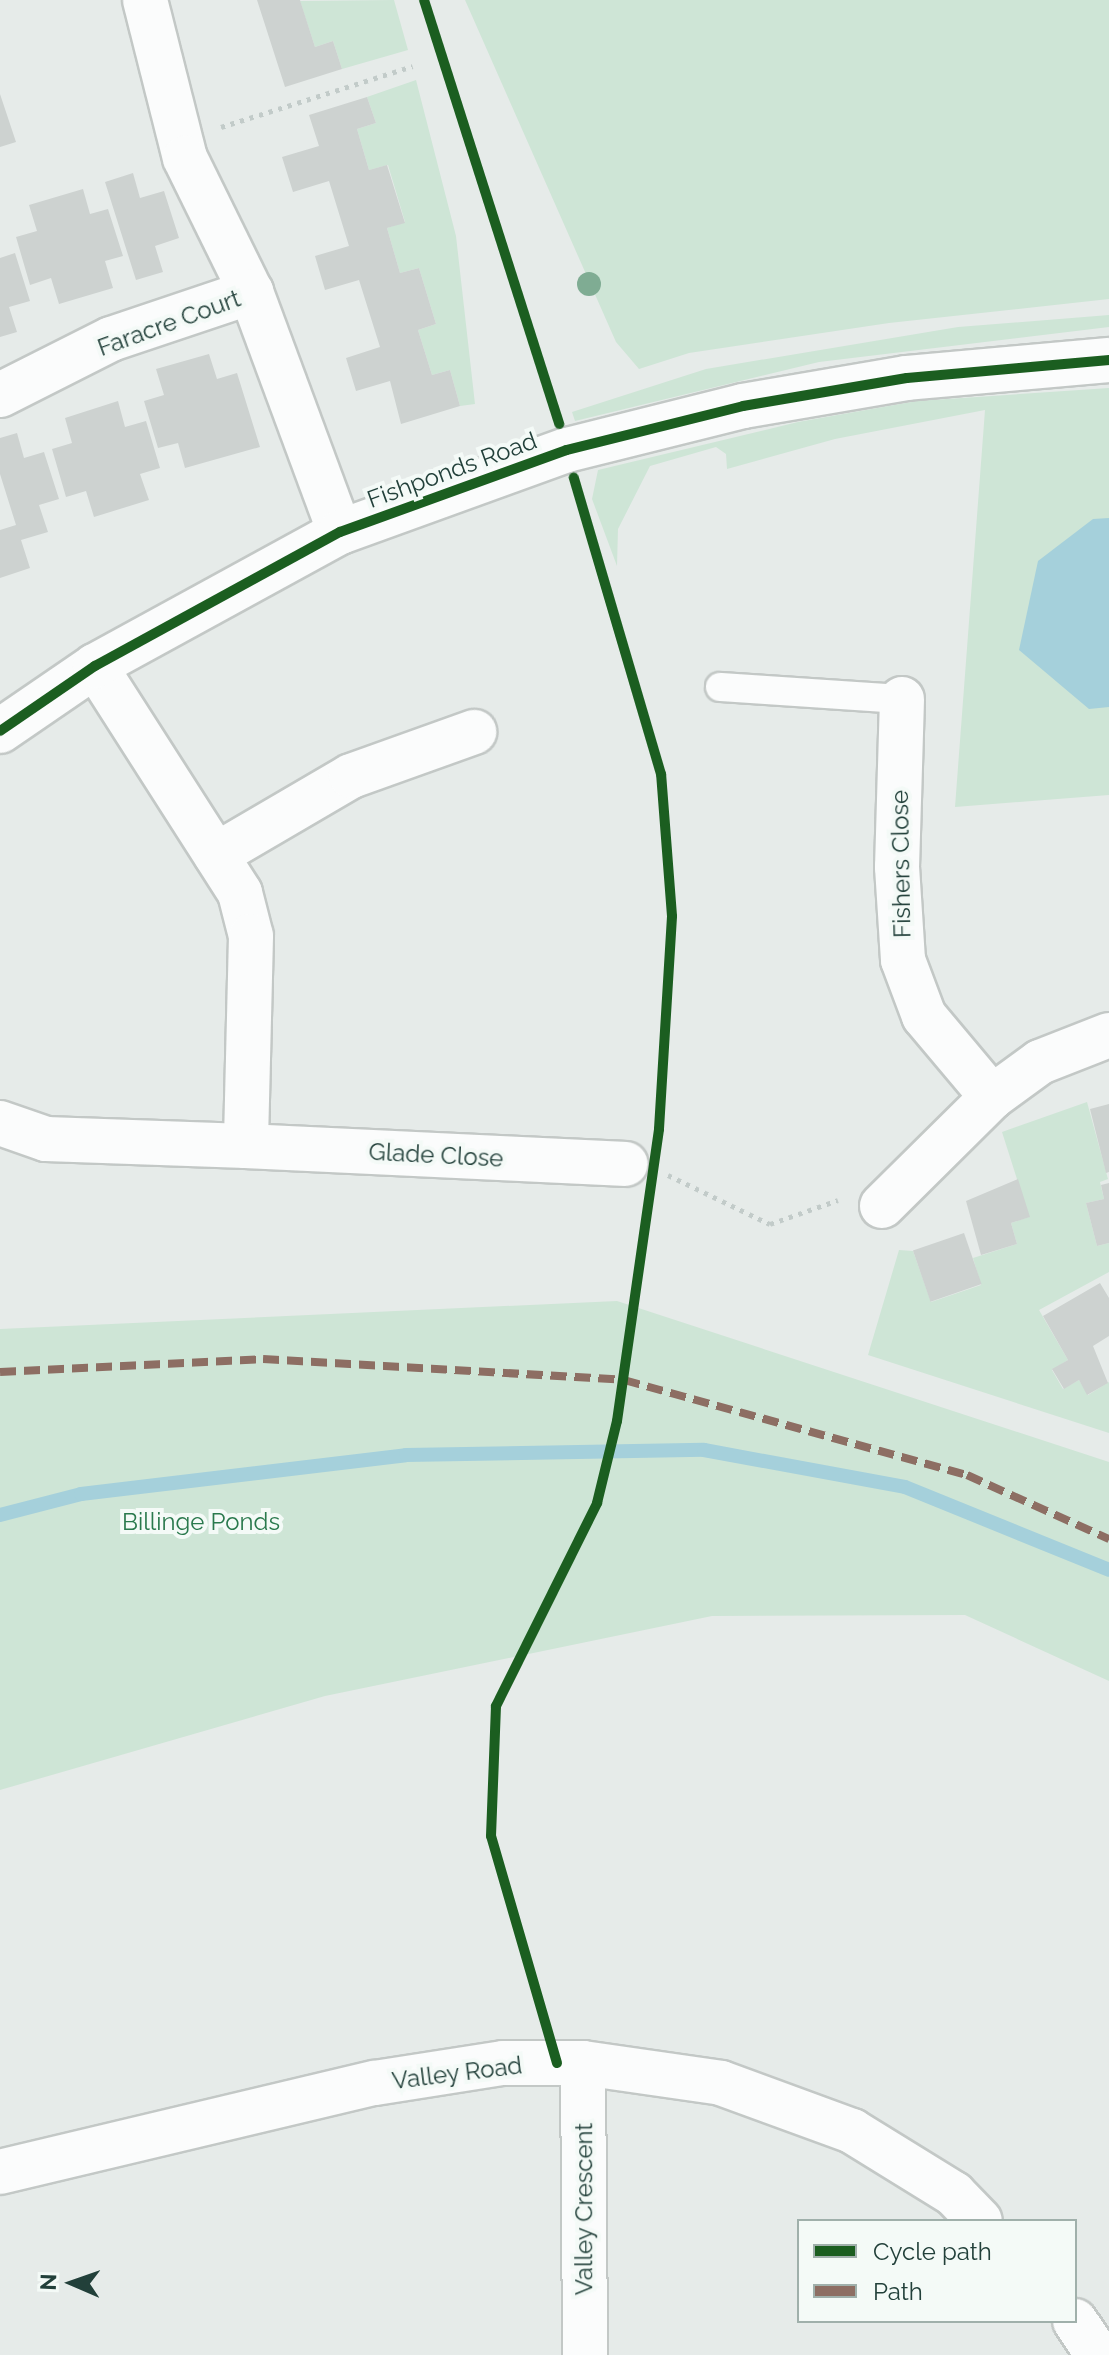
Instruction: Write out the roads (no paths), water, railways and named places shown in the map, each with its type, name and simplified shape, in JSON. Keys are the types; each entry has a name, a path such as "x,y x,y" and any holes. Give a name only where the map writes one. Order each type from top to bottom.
{"street":[{"name":"Faracre Court","path":"145,0 178,141 251,292 340,532"},
{"name":"Faracre Court","path":"0,395 111,339 251,292"},
{"name":"Fishponds Road","path":"0,731 95,666 340,532 567,450 743,406 907,378 1109,360"},
{"path":"95,666 240,893 251,936 246,1146"},
{"name":"Fishers Close","path":"902,699 897,867 903,960 924,1016 992,1097"},
{"path":"216,855 351,776 474,732"},
{"path":"866,1200 992,1097 1040,1062 1109,1035"},
{"name":"Glade Close","path":"0,1123 46,1139 246,1146 644,1172"},
{"name":"Valley Road","path":"0,2172 375,2083 503,2063 583,2063 721,2083 852,2131 954,2194 978,2219"},
{"name":"Valley Crescent","path":"583,2063 585,2355"},
{"path":"1076,2323 1098,2355"}],"lane":[{"path":"720,687 902,699"}],"water":[{"path":"1109,518 1109,707 1089,709 1019,650 1038,561 1093,519"}],"waterway":[{"path":"0,1515 81,1494 406,1455 704,1450 905,1487 1109,1570"}],"park label":[{"name":"Billinge Ponds","path":"201,1522"}]}
